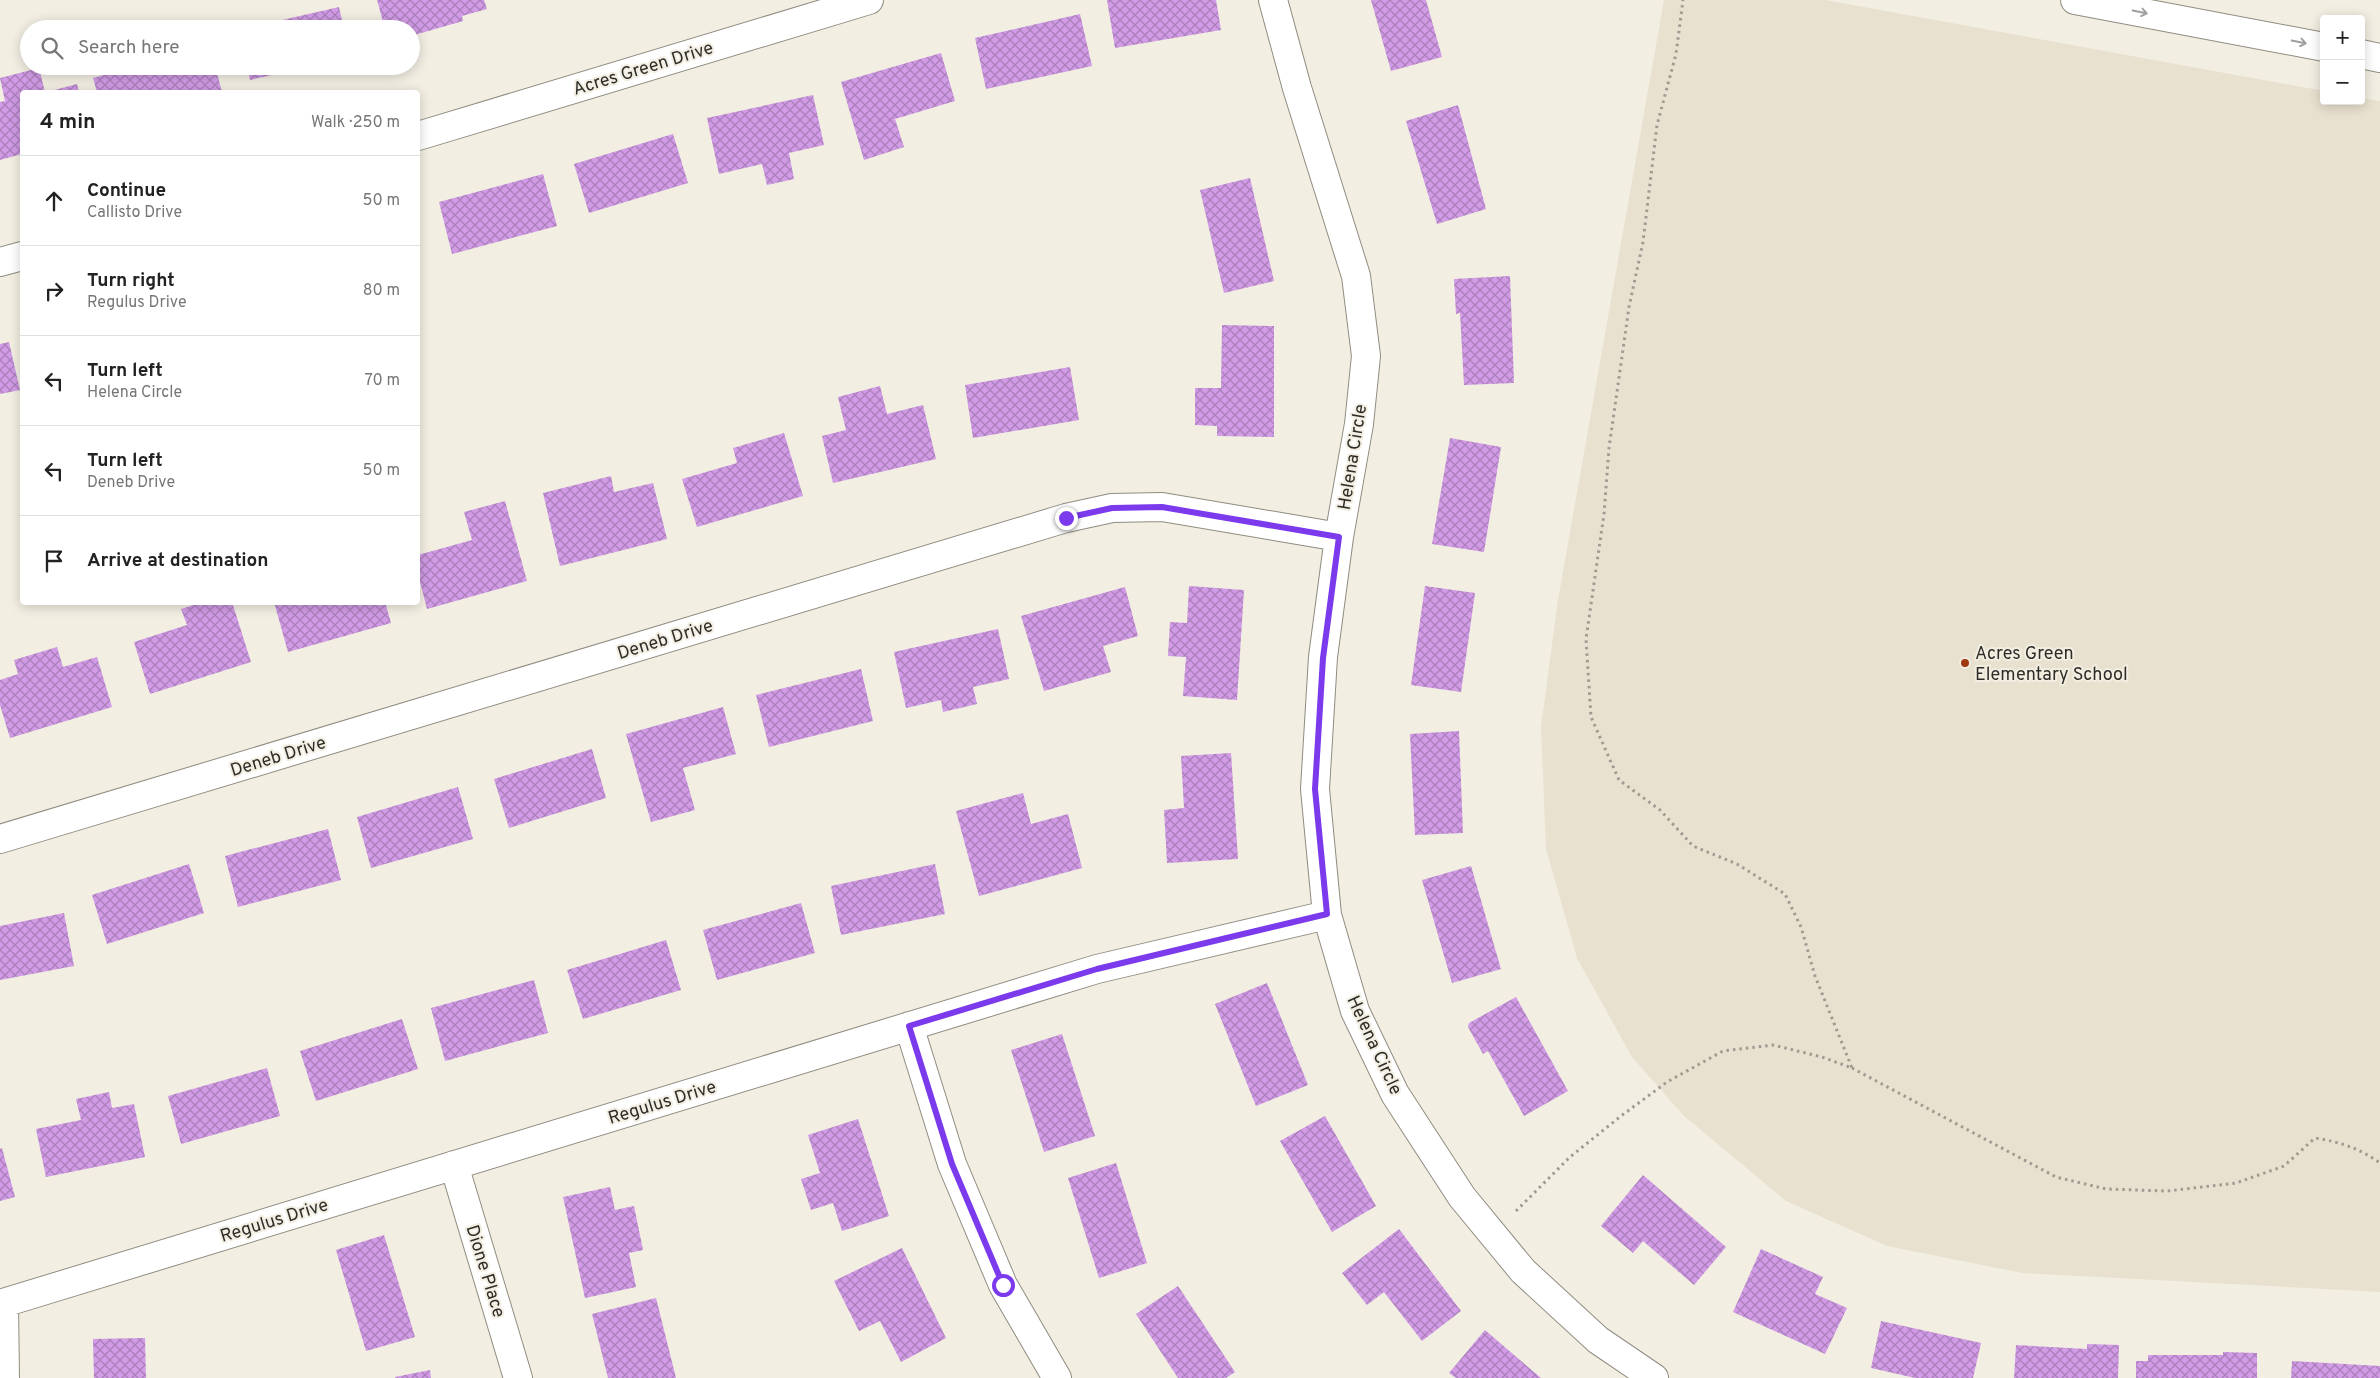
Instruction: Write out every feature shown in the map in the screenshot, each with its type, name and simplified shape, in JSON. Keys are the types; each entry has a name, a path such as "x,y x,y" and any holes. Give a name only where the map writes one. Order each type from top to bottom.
{"street":[{"name":"Acres Green Drive","path":"420,135 869,0"},
{"name":"Helena Circle","path":"1272,0 1297,88 1356,276 1366,356 1359,424 1339,537 1323,658 1315,789 1327,914 1355,1011 1395,1094 1462,1197 1523,1271 1598,1340 1654,1378"},
{"path":"2075,0 2320,46"},
{"path":"2365,55 2380,58"},
{"path":"0,262 20,257"},
{"name":"Deneb Drive","path":"0,839 1066,518 1112,508 1162,507 1339,537"},
{"name":"Regulus Drive","path":"2,1304 1097,969 1327,914"},
{"path":"909,1026 952,1164 981,1233 1003,1285 1057,1378"},
{"name":"Dione Place","path":"454,1165 518,1378"},
{"path":"2,1304 5,1378"}],"path":[{"path":"1683,0 1676,54 1657,125 1643,242 1629,308 1609,448 1604,514 1586,639 1591,718 1619,780 1660,810 1693,846 1736,864 1785,894 1801,927 1815,976 1852,1068"},
{"path":"1492,1233 1570,1157 1667,1082 1723,1051 1773,1045 1822,1057 1852,1068 2056,1177 2106,1189 2167,1191 2236,1183 2284,1166 2315,1138 2342,1142 2380,1163"}],"shaded area":[{"name":"Acres Green Elementary School","path":"1664,0 1825,0 2320,90 2320,105 2365,105 2365,99 2380,101 2380,1292 2022,1273 1887,1246 1786,1201 1684,1116 1632,1057 1577,958 1546,849 1541,727 1558,600"}],"building":[{"path":"377,0 484,0 487,9 462,16 463,21 420,33 420,20 383,20"},
{"path":"1107,0 1216,0 1221,30 1115,48"},
{"path":"1371,0 1426,0 1442,57 1391,71"},
{"path":"339,7 342,20 282,20"},
{"path":"1080,14 1092,66 986,89 975,38"},
{"path":"941,53 955,101 895,119 904,147 864,160 841,82"},
{"path":"20,73 20,75 41,75 44,90 20,90 20,155 0,160 0,102 5,101 0,78"},
{"path":"104,75 217,75 221,90 96,90 93,78"},
{"path":"249,75 272,75 250,80"},
{"path":"77,84 78,90 54,90"},
{"path":"813,95 824,145 789,153 794,179 767,185 762,164 719,174 707,118"},
{"path":"1458,105 1486,209 1437,224 1406,121"},
{"path":"673,134 688,183 589,213 574,164"},
{"path":"543,174 557,226 452,254 439,202"},
{"path":"1250,178 1274,281 1224,293 1200,190"},
{"path":"1510,276 1514,383 1464,385 1460,313 1456,314 1454,279"},
{"path":"1222,325 1274,326 1274,437 1217,436 1217,426 1195,425 1195,388 1221,388"},
{"path":"9,342 20,390 0,394 0,344"},
{"path":"1070,367 1079,420 973,438 965,385"},
{"path":"880,386 887,414 923,405 936,459 833,483 822,436 846,430 838,397"},
{"path":"784,433 803,496 697,527 682,479 737,463 733,448"},
{"path":"1450,438 1501,447 1484,552 1432,544"},
{"path":"611,476 614,492 653,483 667,539 560,566 543,493"},
{"path":"505,501 527,581 427,609 420,582 420,554 472,540 464,512"},
{"path":"1189,586 1244,590 1237,700 1183,696 1186,657 1168,656 1170,622 1187,623"},
{"path":"1425,586 1475,593 1461,692 1411,685"},
{"path":"1125,587 1138,636 1103,646 1111,672 1044,691 1021,616"},
{"path":"194,605 233,605 251,662 150,694 134,642 187,625 181,609"},
{"path":"275,605 386,605 391,623 288,652"},
{"path":"998,629 1009,679 973,687 977,704 943,712 941,700 906,708 894,652"},
{"path":"57,647 63,667 97,657 112,707 10,738 0,705 0,680 18,674 14,660"},
{"path":"861,669 873,721 769,747 756,695"},
{"path":"723,707 736,754 683,768 695,810 651,822 626,734"},
{"path":"1459,731 1463,833 1415,835 1410,734"},
{"path":"592,749 606,798 509,828 494,779"},
{"path":"1231,753 1238,859 1167,863 1164,810 1184,808 1181,756"},
{"path":"458,787 473,839 371,868 357,817"},
{"path":"1023,793 1031,824 1068,814 1082,868 979,896 956,811"},
{"path":"328,829 341,880 238,907 225,856"},
{"path":"189,864 204,913 107,944 92,895"},
{"path":"935,864 945,914 841,935 831,886"},
{"path":"1471,866 1501,969 1452,983 1422,880"},
{"path":"801,903 815,953 717,980 703,930"},
{"path":"64,913 74,966 0,980 0,926"},
{"path":"666,940 681,990 583,1019 567,970"},
{"path":"534,980 548,1033 445,1061 431,1008"},
{"path":"1267,983 1308,1085 1256,1106 1215,1004"},
{"path":"1516,997 1568,1091 1524,1116 1488,1051 1483,1054 1468,1027 1469,1023"},
{"path":"402,1019 418,1069 316,1101 300,1051"},
{"path":"1062,1034 1095,1136 1044,1152 1011,1050"},
{"path":"267,1068 280,1116 181,1144 168,1096"},
{"path":"109,1092 112,1108 134,1104 145,1157 46,1177 36,1129 81,1120 76,1099"},
{"path":"1325,1116 1376,1206 1332,1232 1280,1141"},
{"path":"858,1119 889,1216 842,1231 833,1203 811,1210 801,1179 820,1173 808,1135"},
{"path":"2,1148 15,1197 0,1201 0,1149"},
{"path":"1116,1163 1147,1263 1099,1278 1068,1178"},
{"path":"1643,1175 1726,1247 1694,1285 1643,1241 1633,1253 1601,1226"},
{"path":"610,1187 615,1210 634,1206 643,1250 629,1253 636,1287 585,1298 563,1197"},
{"path":"1399,1229 1461,1311 1422,1341 1384,1292 1367,1305 1342,1273"},
{"path":"384,1235 415,1337 366,1351 336,1250"},
{"path":"902,1248 946,1338 901,1362 880,1321 859,1331 834,1281"},
{"path":"1761,1249 1823,1277 1815,1294 1847,1308 1825,1354 1733,1312"},
{"path":"1178,1286 1235,1372 1226,1378 1178,1378 1136,1314"},
{"path":"656,1298 676,1378 608,1378 592,1314"},
{"path":"1881,1321 1981,1343 1973,1378 1915,1378 1871,1368"},
{"path":"1485,1330 1541,1378 1456,1378 1449,1373"},
{"path":"145,1338 146,1378 94,1378 93,1339"},
{"path":"2087,1344 2119,1345 2118,1378 2014,1378 2016,1345 2087,1349"},
{"path":"2223,1352 2257,1353 2257,1378 2136,1378 2136,1361 2148,1361 2148,1355 2223,1355"},
{"path":"2292,1361 2380,1366 2380,1378 2291,1378"},
{"path":"430,1370 431,1378 395,1378 395,1377"}],"place":[{"name":"Acres Green Elementary School","path":"1965,663"}],"route":[{"path":"1003,1285 952,1164 909,1026 1097,969 1327,914 1315,789 1323,658 1339,537 1162,507 1112,508 1066,518"}]}
